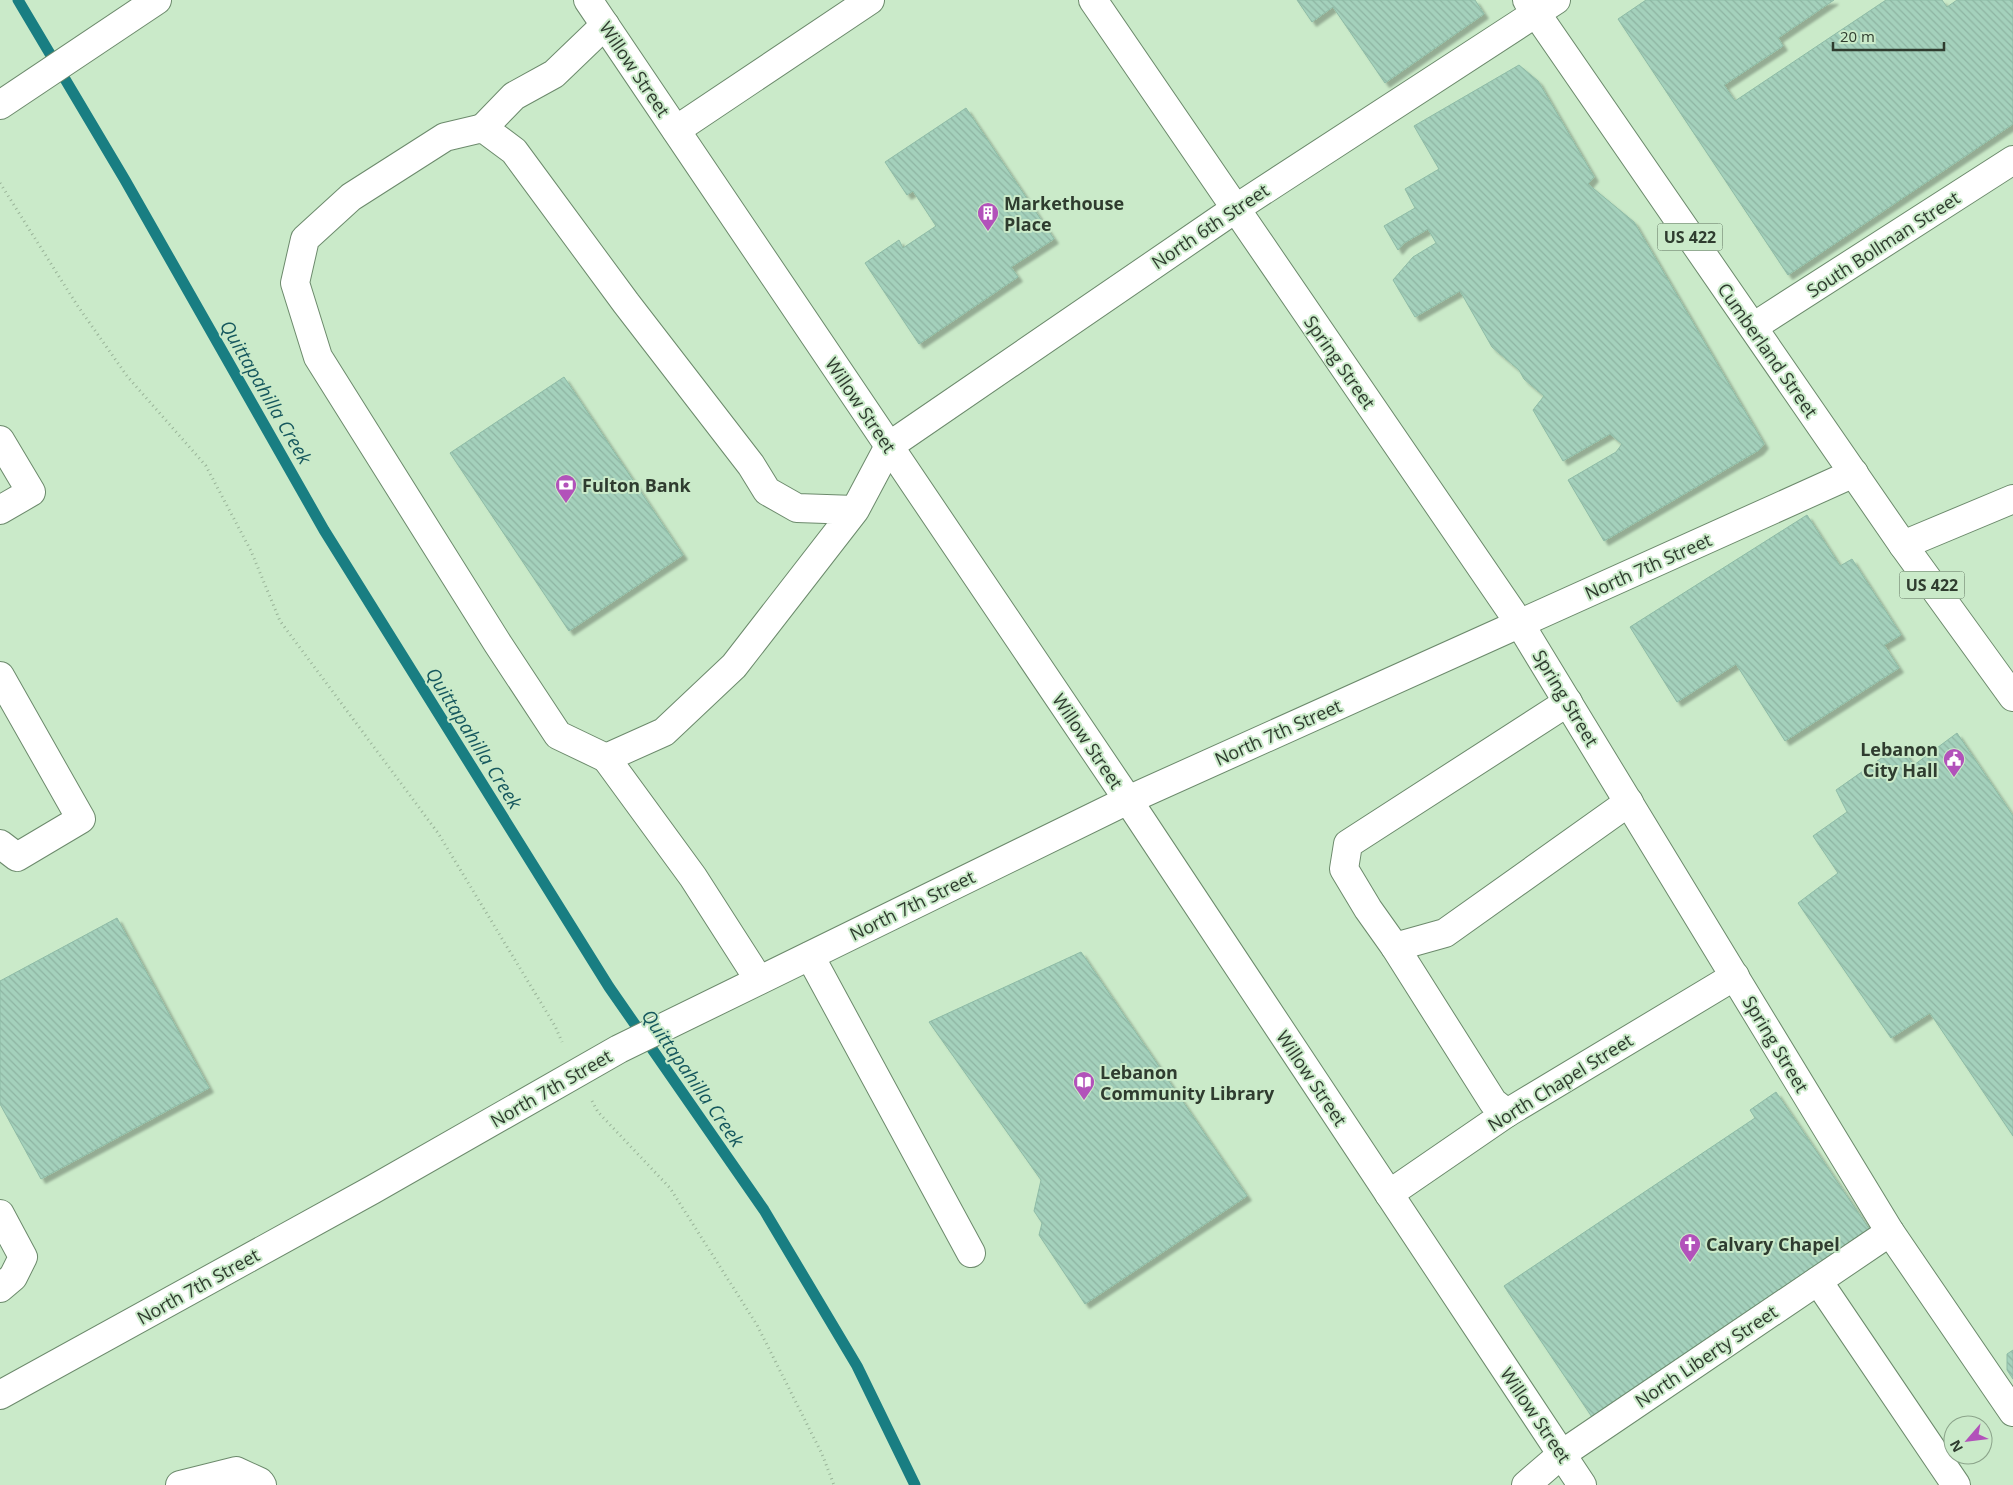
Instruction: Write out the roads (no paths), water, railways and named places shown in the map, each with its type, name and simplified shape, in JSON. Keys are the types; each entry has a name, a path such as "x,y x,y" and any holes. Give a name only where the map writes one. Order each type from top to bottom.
{"main road":[{"path":"0,106 157,0"},
{"name":"Willow Street","path":"588,0 1128,800 1582,1485"},
{"path":"676,130 870,0"},
{"name":"Spring Street","path":"1093,0 1520,624 1890,1232 2013,1412"},
{"name":"North 6th Street","path":"889,446 1235,209 1540,4"},
{"name":"Cumberland Street","path":"1540,4 1753,327 1903,545 2013,696"},
{"path":"605,25 554,74 514,96 483,128 445,137 351,197 305,239 295,283 318,357 498,644 558,735 606,758 693,877 759,980"},
{"path":"483,128 514,151 626,303 751,464 767,491 797,508 855,510"},
{"name":"South Bollman Street","path":"1753,327 2013,160"},
{"path":"0,440 31,492 0,510"},
{"path":"606,758 664,732 734,666 855,510 889,446"},
{"name":"North 7th Street","path":"0,1395 372,1190 619,1049 1128,800 1854,473"},
{"path":"1903,545 2013,499"},
{"path":"0,676 81,818 17,857 0,844"},
{"path":"1507,1113 1493,1102 1395,947 1368,910 1344,869 1348,844 1568,702"},
{"path":"1395,947 1445,933 1629,802"},
{"path":"810,956 971,1253"},
{"name":"North Chapel Street","path":"1389,1194 1507,1113 1735,976"},
{"path":"0,1214 23,1258 13,1277 0,1288"},
{"name":"North Liberty Street","path":"1526,1485 1562,1454 1890,1232"},
{"path":"1818,1281 1956,1485"},
{"path":"180,1485 236,1471 260,1482 262,1485"}],"waterway":[{"name":"Quittapahilla Creek","path":"18,0 125,180 324,530 609,987 764,1210 857,1366 915,1485"}],"place":[{"name":"Markethouse Place","path":"988,232"},
{"name":"Fulton Bank","path":"566,504"},
{"name":"Lebanon City Hall","path":"1954,778"},
{"name":"Lebanon Community Library","path":"1084,1101"},
{"name":"Calvary Chapel","path":"1690,1263"}]}
